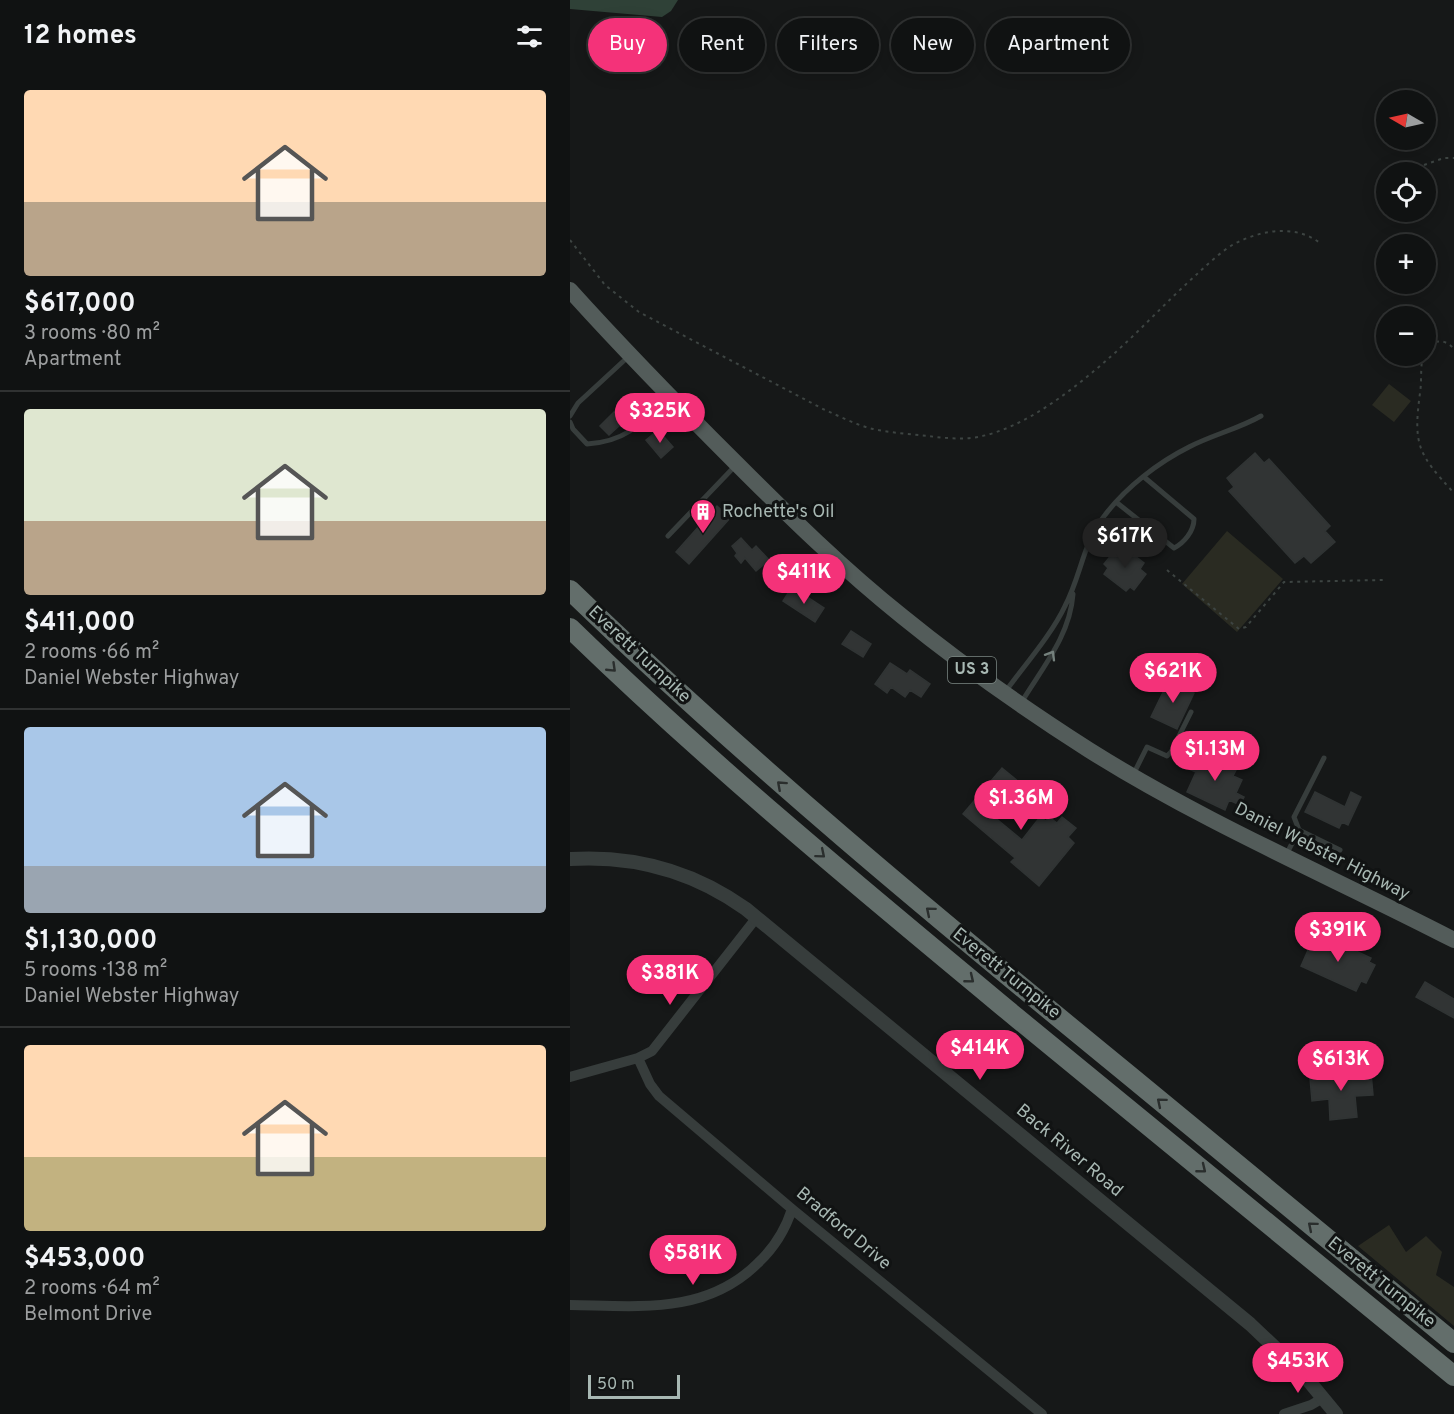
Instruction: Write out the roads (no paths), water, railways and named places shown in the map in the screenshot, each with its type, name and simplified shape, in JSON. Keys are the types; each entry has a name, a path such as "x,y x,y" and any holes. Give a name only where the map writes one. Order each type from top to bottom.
{"highway":[{"name":"Everett Turnpike","path":"570,590 644,662 804,805 968,944 1454,1343"},
{"name":"Everett Turnpike","path":"570,628 621,677 781,820 1454,1376"}],"main road":[{"name":"Daniel Webster Highway","path":"570,290 737,464 866,587 947,652 1020,704 1132,776 1285,856 1454,940"}],"street":[{"name":"Back River Road","path":"570,859 628,860 670,869 710,887 757,917 1250,1324 1292,1362 1336,1414"},
{"path":"570,1077 638,1058 656,1047 757,917"},
{"name":"Bradford Drive","path":"638,1058 650,1084 659,1096 792,1209 1042,1414"},
{"path":"570,1305 671,1305 712,1294 738,1281 769,1252 786,1229 792,1209"},
{"path":"1284,1414 1311,1405 1323,1398"}],"lane":[{"path":"570,416 578,403 630,355"},
{"path":"1004,693 1055,625 1074,589 1089,540 1101,520 1116,502 1144,477 1190,446 1261,416"},
{"path":"570,422 573,429 587,444 618,439 630,431"},
{"path":"668,536 737,464"},
{"path":"1116,502 1174,548 1181,544 1194,527 1194,519 1144,477"},
{"path":"1020,704 1051,657 1065,628 1072,608 1074,589"},
{"path":"1132,776 1147,747 1167,756 1171,752 1191,712"},
{"path":"1324,758 1294,817 1299,830 1340,850"},
{"path":"1285,856 1299,830"}],"place":[{"name":"Rochette's Oil","path":"703,535"}]}
